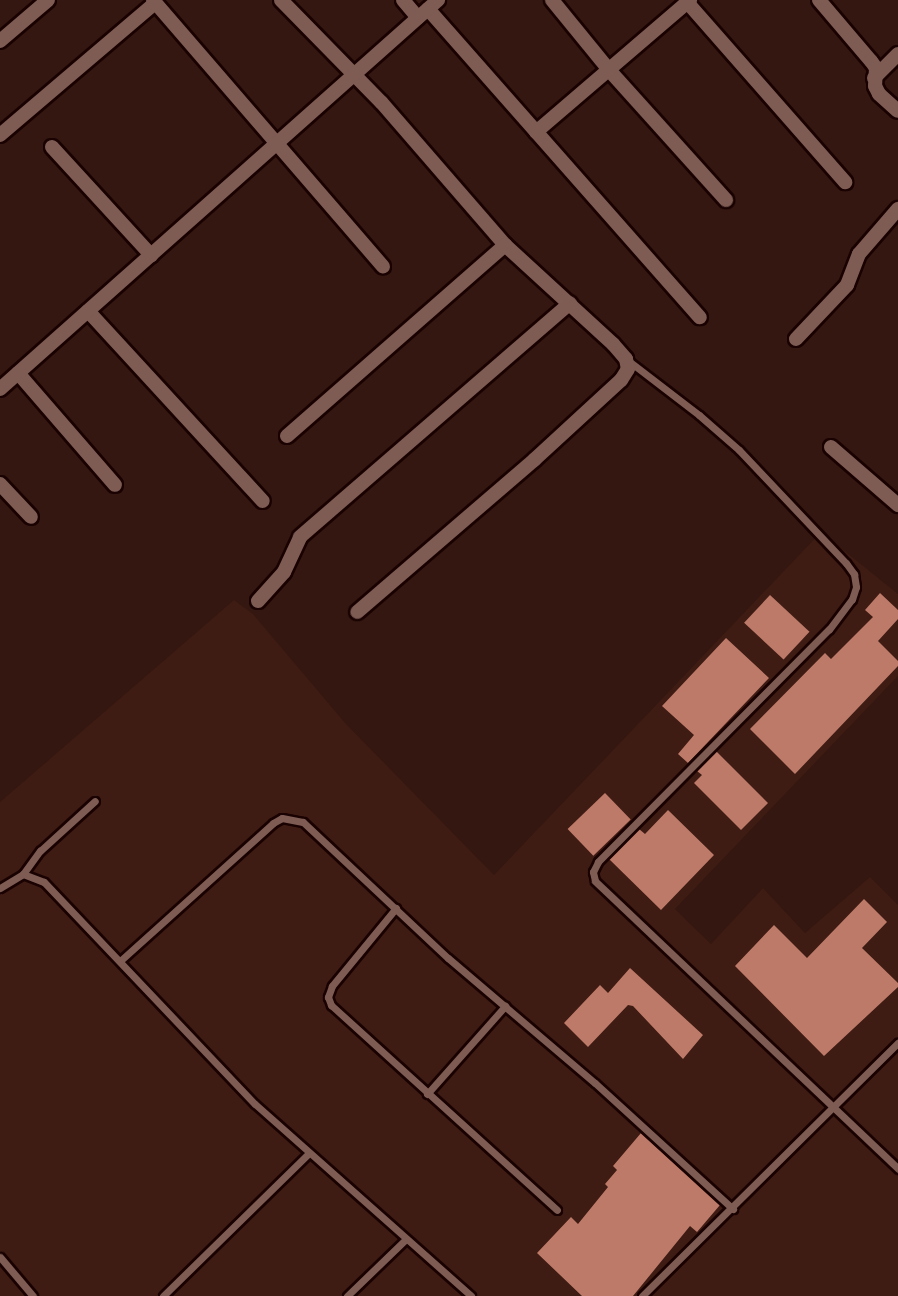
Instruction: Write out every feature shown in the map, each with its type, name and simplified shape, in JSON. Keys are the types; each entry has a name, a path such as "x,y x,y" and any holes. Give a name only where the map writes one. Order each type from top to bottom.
{"street":[{"path":"0,41 48,0"},
{"path":"281,0 354,75 505,245 570,303 626,359 628,369 621,380 534,460 357,612"},
{"path":"403,0 428,9 700,317"},
{"path":"552,0 609,70 726,200"},
{"path":"819,0 876,68 874,78 879,94 898,111"},
{"path":"536,132 689,1 845,182"},
{"path":"0,135 154,2 383,266"},
{"path":"0,389 428,9"},
{"path":"874,78 898,54"},
{"path":"52,147 151,255"},
{"path":"796,339 847,285 859,254 898,209"},
{"path":"287,436 505,245"},
{"path":"258,601 284,572 300,537 570,303"},
{"path":"88,310 263,502"},
{"path":"18,373 115,485"},
{"path":"831,447 898,505"},
{"path":"0,484 31,517"}],"lane":[{"path":"626,359 699,415 739,450 846,562 854,574 856,587 852,599 829,629 598,862 593,872 595,881 898,1169"},
{"path":"0,888 23,874 40,851 95,801"},
{"path":"120,961 252,839 282,818 303,822 733,1209"},
{"path":"23,874 44,882 255,1104 471,1296"},
{"path":"396,908 344,970 328,997 343,1017 557,1210"},
{"path":"427,1094 505,1006"},
{"path":"642,1296 898,1043"},
{"path":"163,1296 309,1153"},
{"path":"347,1296 406,1239"},
{"path":"0,1257 33,1296"}],"shaded area":[{"path":"821,532 898,594 898,676 675,909 711,944 763,888 805,933 870,877 898,905 898,1296 0,1296 0,802 234,600 253,614 346,724 494,875"}],"building":[{"path":"880,593 898,610 898,619 878,641 898,661 898,666 795,774 750,729 825,653 831,659 873,617 865,610"},
{"path":"770,595 809,632 784,660 744,623"},
{"path":"726,638 769,678 688,763 678,754 694,735 662,706"},
{"path":"716,751 768,803 741,830 694,783 702,775 697,771"},
{"path":"605,793 631,820 593,856 568,829"},
{"path":"668,810 714,855 661,910 609,859 639,829 645,834"},
{"path":"864,899 887,922 862,948 898,983 898,987 824,1056 735,966 774,925 807,958"},
{"path":"630,968 703,1035 683,1059 633,1006 628,1005 588,1047 564,1023 600,985 608,993"},
{"path":"641,1133 720,1205 697,1232 690,1226 633,1296 582,1296 537,1253 571,1217 578,1224 608,1187 605,1184 617,1170 613,1166"}]}
